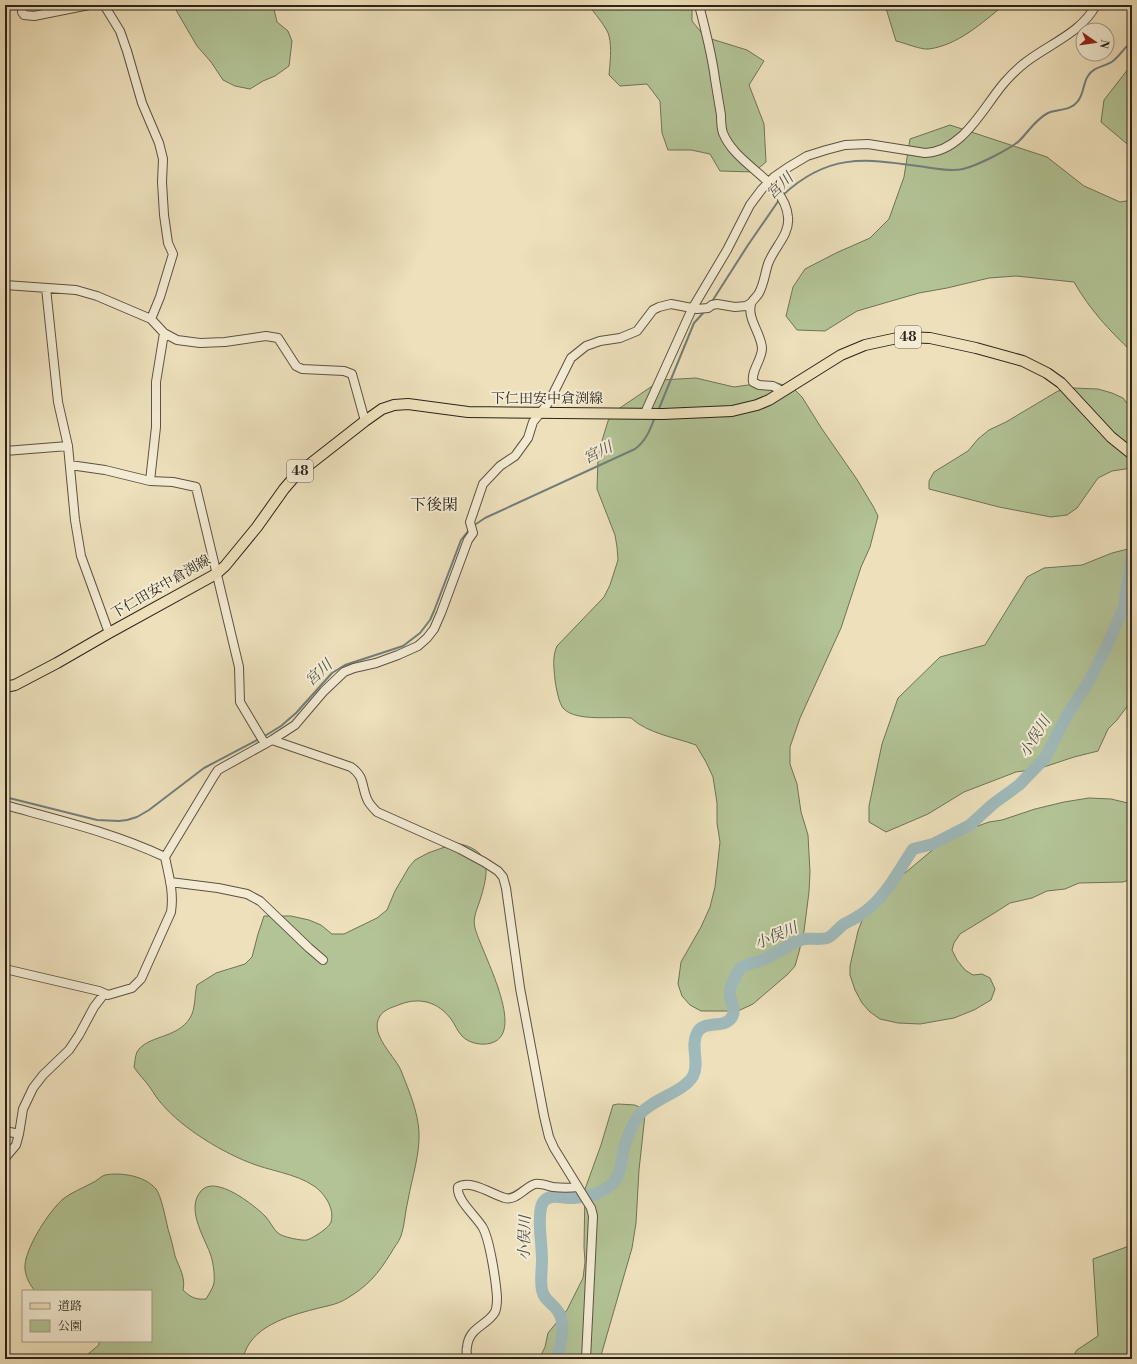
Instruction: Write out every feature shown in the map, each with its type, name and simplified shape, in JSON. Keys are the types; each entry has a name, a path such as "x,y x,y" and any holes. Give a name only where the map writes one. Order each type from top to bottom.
{"main road":[{"name":"下仁田安中倉渕線","path":"5,688 15,685 57,663 216,574 225,566 257,527 296,475 348,433 382,409 394,405 408,404 468,412 540,413 664,414 744,409 769,400 841,355 865,345 902,337 930,338 976,348 1023,361 1048,373 1061,383 1111,437 1132,454"}],"street":[{"path":"22,5 22,12 24,14 34,16 89,5"},
{"path":"104,5 120,31 128,51 142,103 159,143 163,159 162,182 164,214 168,243 173,254 160,297 151,319"},
{"path":"5,969 99,991 108,995 132,988 141,979 171,912 173,900 172,891 165,858 218,770 295,725 324,691 344,672 398,655 418,646 427,638 434,629 468,540 473,533 470,522 483,484 500,466 515,456 528,438 534,422 548,402 571,358 586,346 600,341 620,338 637,331 653,310 659,307 671,304 694,309 708,308 717,304 735,307 746,306 759,294 769,262 787,231 787,208 782,198 771,185 742,160 723,132 713,66 699,5"},
{"path":"648,413 694,309 750,205 786,168 807,156 845,145 868,144 925,154 943,149 956,141 967,131 1014,72 1075,30 1086,20 1096,5"},
{"path":"5,285 76,290 97,296 151,319 164,333 177,340 200,343 225,342 266,336 278,338 296,366 302,369 344,371 352,374 365,421"},
{"path":"46,288 58,402 68,446 75,520 81,556 109,633"},
{"path":"751,302 750,315 761,339 762,349 753,377 753,382 758,385 773,386 782,391"},
{"path":"150,481 156,427 156,382 164,333"},
{"path":"5,451 68,446"},
{"path":"70,465 105,470 150,481 173,482 196,487 239,667 240,702 256,729 268,742 351,767 358,773 366,798 377,812 460,849 498,871 503,877 506,888 520,988 549,1137 554,1148 591,1208 593,1216 586,1359"},
{"path":"5,805 111,835 145,848 165,858"},
{"path":"170,882 218,888 247,894 260,901 323,960"},
{"path":"5,1158 16,1145 23,1109 33,1088 43,1075 69,1050 94,1007 104,994"},
{"path":"5,1131 19,1134"},
{"path":"469,1359 466,1355 468,1342 472,1333 495,1312 497,1299 491,1256 484,1230 465,1204 458,1187 461,1185 467,1185 509,1199 536,1184 563,1188 578,1187"}],"green space":[{"path":"173,5 273,5 277,22 288,31 292,41 289,66 275,76 250,89 235,86 223,80 211,62 197,46"},
{"path":"588,5 692,5 692,21 705,37 747,50 764,61 749,85 764,124 766,162 754,172 720,171 710,154 691,150 668,150 662,133 660,101 647,84 620,86 609,75 611,50 609,36 597,16"},
{"path":"885,5 1004,5 978,26 960,38 940,47 926,49 896,41"},
{"path":"1132,64 1132,148 1101,122 1104,100"},
{"path":"950,125 1047,157 1084,186 1120,202 1132,200 1132,352 1100,319 1074,282 1016,276 989,278 919,293 857,311 825,331 797,330 786,316 793,287 805,269 870,238 889,219 904,177 910,139"},
{"path":"696,378 734,387 762,383 777,383 793,388 802,397 856,478 878,516 870,547 861,567 841,628 800,718 790,747 790,764 797,784 801,812 808,835 810,872 804,931 799,952 795,966 788,974 753,1004 738,1011 701,1011 690,1005 682,996 678,984 681,962 701,927 710,907 715,887 720,842 713,777 706,762 696,745 646,728 631,718 596,718 578,716 570,713 562,707 555,683 554,654 557,646 604,597 610,585 618,560 615,535 597,489 598,459 608,421 614,412 661,380"},
{"path":"1072,388 1098,389 1112,393 1123,398 1132,411 1132,468 1112,471 1098,478 1077,508 1067,515 1051,517 999,507 929,489 929,481 934,472 968,451 978,439 989,430 1006,422 1058,391"},
{"path":"1132,548 1132,700 1108,729 1098,751 1038,769 1016,772 964,792 928,814 886,832 869,822 869,806 882,744 898,698 940,657 985,645 1027,577 1044,568 1082,565 1112,553"},
{"path":"1089,798 1111,799 1132,804 1132,879 1123,882 1079,883 1065,889 1047,891 1032,898 1010,903 960,934 954,943 952,950 957,960 965,970 973,975 982,974 990,978 995,989 991,1000 974,1010 954,1018 920,1024 898,1023 880,1019 870,1012 862,1003 855,990 850,975 850,966 858,931 864,915 876,900 899,878 942,842 989,822 1002,820 1035,809 1064,802"},
{"path":"456,843 476,850 485,861 486,877 474,924 498,987 503,1004 505,1020 503,1032 496,1041 487,1044 478,1044 465,1039 446,1013 428,1002 415,1001 401,1004 387,1010 380,1016 377,1023 380,1038 402,1073 415,1109 419,1132 417,1157 401,1236 382,1267 372,1279 354,1294 342,1301 282,1319 261,1331 247,1348 243,1359 82,1359 99,1345 99,1342 152,1342 152,1290 34,1290 26,1275 25,1261 32,1242 44,1222 57,1205 66,1197 103,1176 119,1174 133,1176 146,1181 156,1189 161,1202 175,1256 183,1277 183,1290 196,1298 206,1299 214,1283 212,1260 195,1213 197,1198 201,1191 207,1187 215,1186 225,1189 244,1199 265,1216 278,1233 288,1237 307,1240 322,1232 331,1222 332,1217 328,1201 314,1186 299,1178 256,1165 236,1157 211,1144 175,1118 165,1108 137,1072 134,1067 136,1055 137,1052 148,1042 170,1034 184,1025 192,1014 197,985 216,973 245,964 252,957 264,916 291,916 309,920 321,925 332,934 344,934 377,918 387,910 395,891 409,867 415,860 428,853"},
{"path":"613,1105 635,1105 641,1108 645,1114 639,1170 636,1223 632,1248 600,1359 539,1359 545,1347 548,1333 567,1310 583,1278 585,1262 585,1189 601,1145"},
{"path":"1132,1245 1132,1359 1071,1359 1077,1350 1098,1336 1093,1259"}],"waterway":[{"name":"宮川","path":"783,195 799,182 815,172 846,162 880,161 952,170 963,169 984,161 1016,144 1036,122 1048,113 1072,107 1080,98 1086,79 1090,73 1096,68 1113,61 1132,42"},
{"name":"宮川","path":"711,303 779,200"},
{"name":"宮川","path":"658,411 694,323 705,311"},
{"name":"宮川","path":"473,526 485,518 635,449 645,439 655,417"},
{"name":"宮川","path":"263,737 281,726 296,713 332,673 345,665 403,646 420,633 430,620 461,540 469,530"},
{"name":"小俣川","path":"555,1359 560,1349 562,1334 561,1320 555,1307 544,1296 541,1287 542,1255 540,1210 545,1199 551,1197 570,1198 593,1195 606,1189 615,1181 619,1172 628,1136 639,1115 652,1104 683,1087 693,1076 696,1066 694,1043 697,1033 704,1026 724,1023 732,1017 733,1009 730,991 732,984 741,968 765,959 804,939 824,939 831,936 844,924 869,909 876,902 890,885 913,849 933,844 970,825 993,804 1019,785 1045,758 1066,717 1089,681 1106,648 1124,607 1132,553"},
{"name":"宮川","path":"5,797 97,820 127,820 137,817 149,810 204,768 259,739"}],"district":[{"name":"下後閑","path":"434,505"}]}
